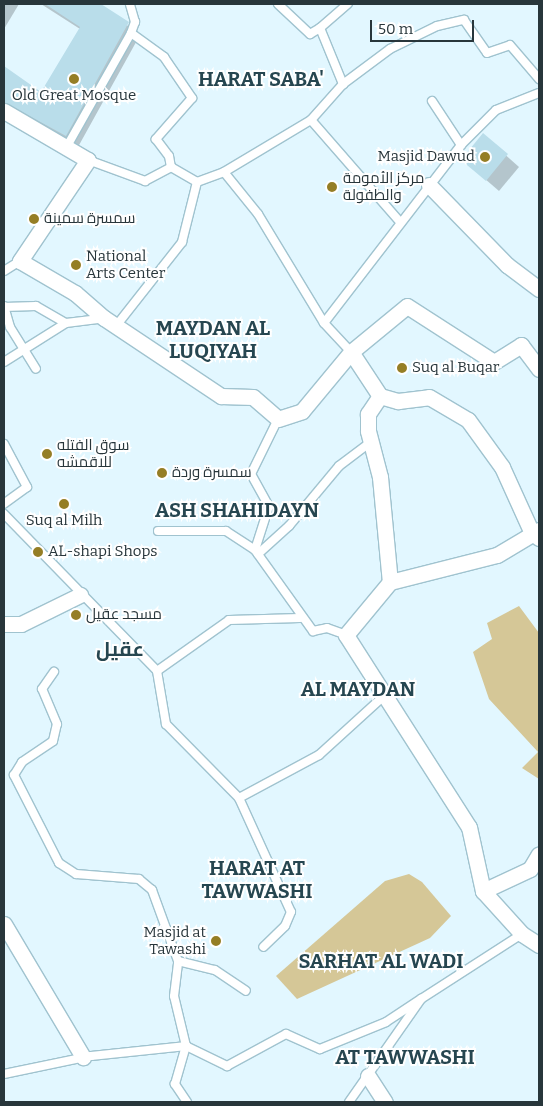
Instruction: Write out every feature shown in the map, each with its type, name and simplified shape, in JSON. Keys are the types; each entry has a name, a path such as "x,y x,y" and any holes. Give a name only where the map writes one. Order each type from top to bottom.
{"street":[{"path":"4,111 66,149 88,160 20,261 76,294 110,322 221,396 253,397 278,419 302,411 351,352 407,306 494,362 521,345 539,369"},
{"path":"429,185 507,265 539,289"},
{"path":"351,352 380,396 398,401 429,397 468,420 502,467 537,534 497,555 390,582 346,635 386,694 469,827 483,891 522,934 539,945"},
{"path":"380,396 368,414 371,442 380,477 390,582"},
{"path":"4,624 21,624 80,595"},
{"path":"483,891 530,868 539,854"},
{"path":"4,924 83,1057"},
{"path":"368,1076 385,1102"}],"lane":[{"path":"66,149 131,33 135,22 130,4"},
{"path":"278,4 310,34 348,4"},
{"path":"170,167 197,182 224,172 310,120 343,84 390,49 437,26 464,20 487,53 510,45 539,78"},
{"path":"320,28 343,84"},
{"path":"131,33 164,57 192,98 156,139 169,156 170,167"},
{"path":"324,323 400,222 461,146 496,110 539,93"},
{"path":"432,101 461,146"},
{"path":"310,120 400,222"},
{"path":"88,160 144,181 170,167"},
{"path":"224,172 258,214 324,323 351,352"},
{"path":"4,362 66,323 110,322 182,242 197,182"},
{"path":"4,271 20,261"},
{"path":"36,369 4,307 36,306 66,323"},
{"path":"257,552 269,506 251,474 278,419"},
{"path":"257,552 289,526 339,466 371,442"},
{"path":"4,444 27,487 4,504"},
{"path":"4,514 80,595 157,671 166,724 239,798 291,912 285,926 263,948"},
{"path":"158,531 226,531 257,552 300,618 313,631 327,628 346,635"},
{"path":"157,671 229,620 300,618"},
{"path":"54,672 42,689 57,724 53,741 22,762 14,775 59,863 76,874 139,879 152,890 178,961 174,996 186,1046 175,1084 187,1102"},
{"path":"239,798 319,755 386,694"},
{"path":"4,1074 83,1057 186,1046 227,1066 286,1034 320,1048 386,1022 522,934"},
{"path":"178,961 215,970 246,991"},
{"path":"348,1102 421,999"}],"shaded area":[{"path":"519,606 539,633 539,779 522,768 538,752 489,699 473,652 492,639 487,623"},
{"path":"409,874 422,882 451,916 430,938 297,999 276,976 385,881"}],"building":[{"name":"Old Great Mosque","path":"45,4 101,4 129,22 66,136 4,102 4,66 41,92 80,27"},
{"name":"Masjid Dawud","path":"483,133 508,154 486,181 461,160"}],"place":[{"name":"Old Great Mosque","path":"74,79"},
{"name":"Masjid Dawud","path":"485,157"},
{"name":"مركز الأمومة والطفولة","path":"332,187"},
{"name":"سمسرة سمينة","path":"34,219"},
{"name":"National Arts Center","path":"76,265"},
{"name":"Suq al Buqar","path":"402,368"},
{"name":"سوق الفتله للاقمشه","path":"47,454"},
{"name":"سمسرة وردة","path":"162,473"},
{"name":"Suq al Milh","path":"64,504"},
{"name":"AL-shapi Shops","path":"38,552"},
{"name":"مسجد عقيل","path":"76,615"},
{"name":"Masjid at Tawashi","path":"216,941"}],"district":[{"name":"HARAT SABA'","path":"261,79"},
{"name":"MAYDAN AL LUQIYAH","path":"213,340"},
{"name":"ASH SHAHIDAYN","path":"237,510"},
{"name":"عقيل","path":"120,649"},
{"name":"AL MAYDAN","path":"358,689"},
{"name":"HARAT AT TAWWASHI","path":"257,880"},
{"name":"SARHAT AL WADI","path":"381,961"},
{"name":"AT TAWWASHI","path":"405,1057"}]}
